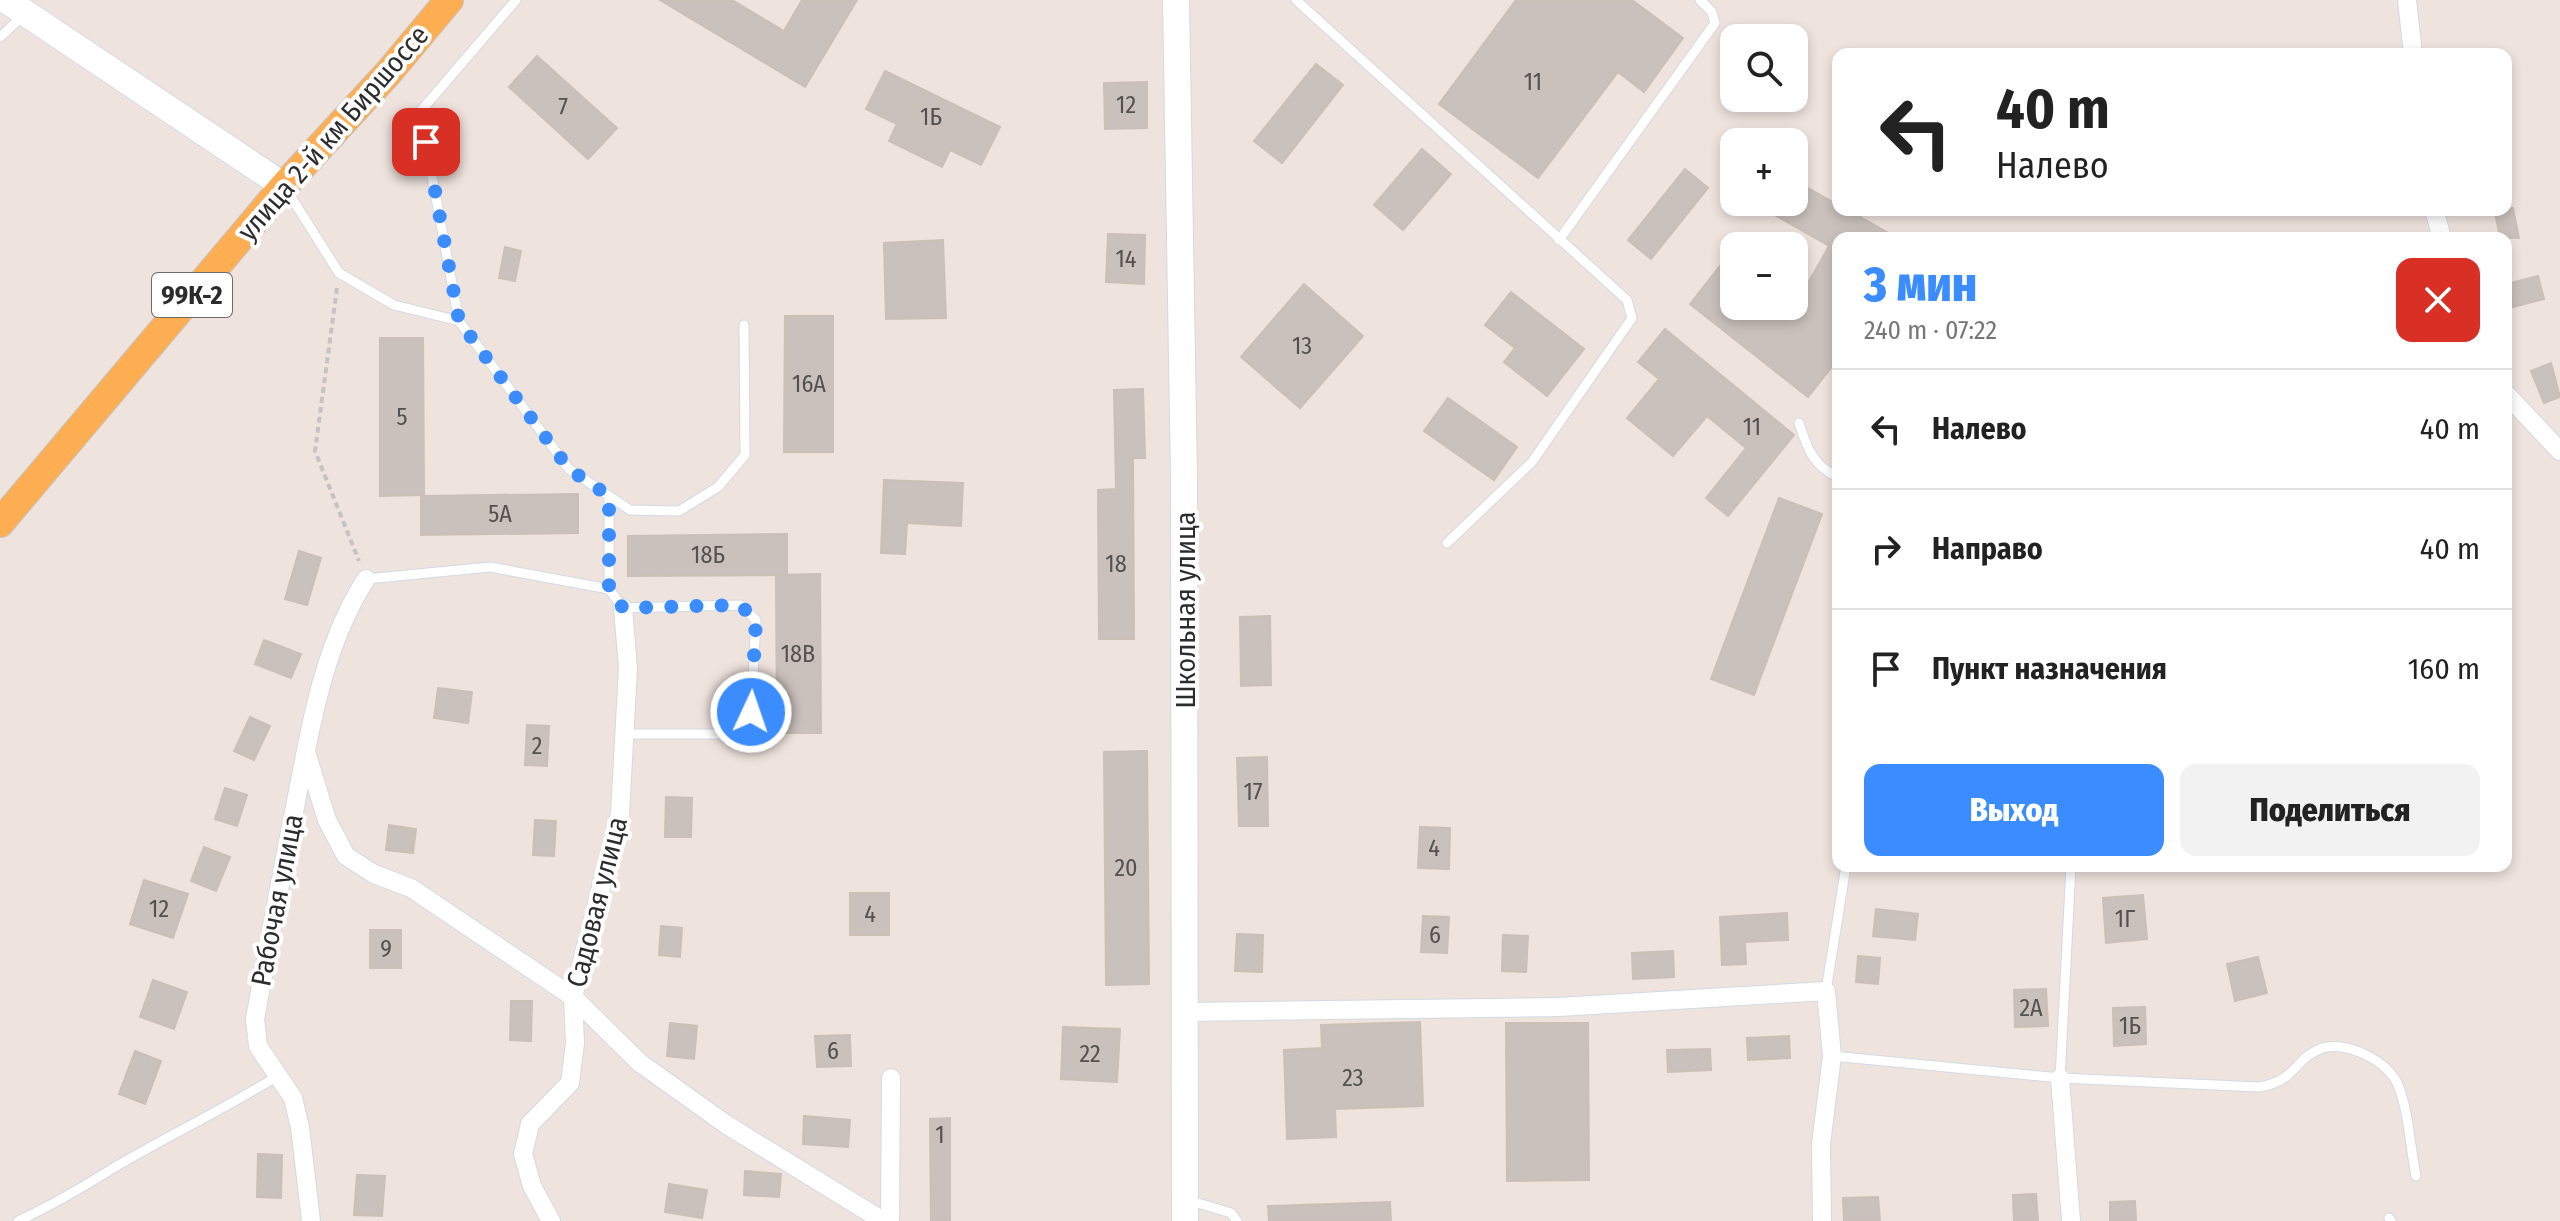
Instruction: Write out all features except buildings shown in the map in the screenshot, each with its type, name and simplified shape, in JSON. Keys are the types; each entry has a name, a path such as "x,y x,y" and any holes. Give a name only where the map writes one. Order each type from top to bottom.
{"main road":[{"name":"улица 2-й км Биршоссе","path":"0,523 284,186 389,72 449,0"},
{"name":"Школьная улица","path":"1176,0 1185,525 1184,1210"},
{"path":"16,7 284,186"}],"street":[{"path":"2407,0 2412,48"},
{"path":"2512,400 2560,451"},
{"name":"Рабочая улица","path":"311,1221 300,1127 293,1098 258,1046 255,1019 306,752 328,662 347,608 366,579"},
{"name":"Садовая улица","path":"551,1221 532,1186 523,1154 530,1124 570,1083 575,1043 573,997 620,814 628,668 623,608"},
{"path":"306,752 327,820 346,856 374,874 411,888 573,997 640,1063 727,1125 883,1221"},
{"path":"1182,1012 1559,1007 1826,991 1832,1056 1821,1144 1822,1221"},
{"path":"890,1221 891,1078"},
{"path":"2060,1078 2071,1221"}],"lane":[{"path":"516,0 420,112 459,321 569,469 630,510 679,511 718,487 745,455 744,325"},
{"path":"1296,0 1627,300 1632,318 1532,462 1447,543"},
{"path":"1559,240 1715,23 1712,12 1700,0"},
{"path":"0,37 16,7"},
{"path":"284,186 339,273 394,305 459,321"},
{"path":"1799,423 1809,455 1832,472"},
{"path":"609,496 609,589 623,608 740,605 756,620 751,712 744,734 626,734"},
{"path":"366,579 490,567 609,589"},
{"path":"1826,991 1845,872"},
{"path":"2060,1078 2071,872"},
{"path":"1832,1056 2060,1078 2259,1087 2286,1079 2321,1048 2341,1045 2380,1065 2398,1083 2416,1176"},
{"path":"18,1221 68,1198 276,1077"},
{"path":"1184,1210 1231,1213 1237,1221"}],"path":[{"path":"339,273 315,451 366,579"}],"route":[{"path":"426,142 459,321 569,469 609,496 609,589 623,608 740,605 756,620 751,712"}]}
